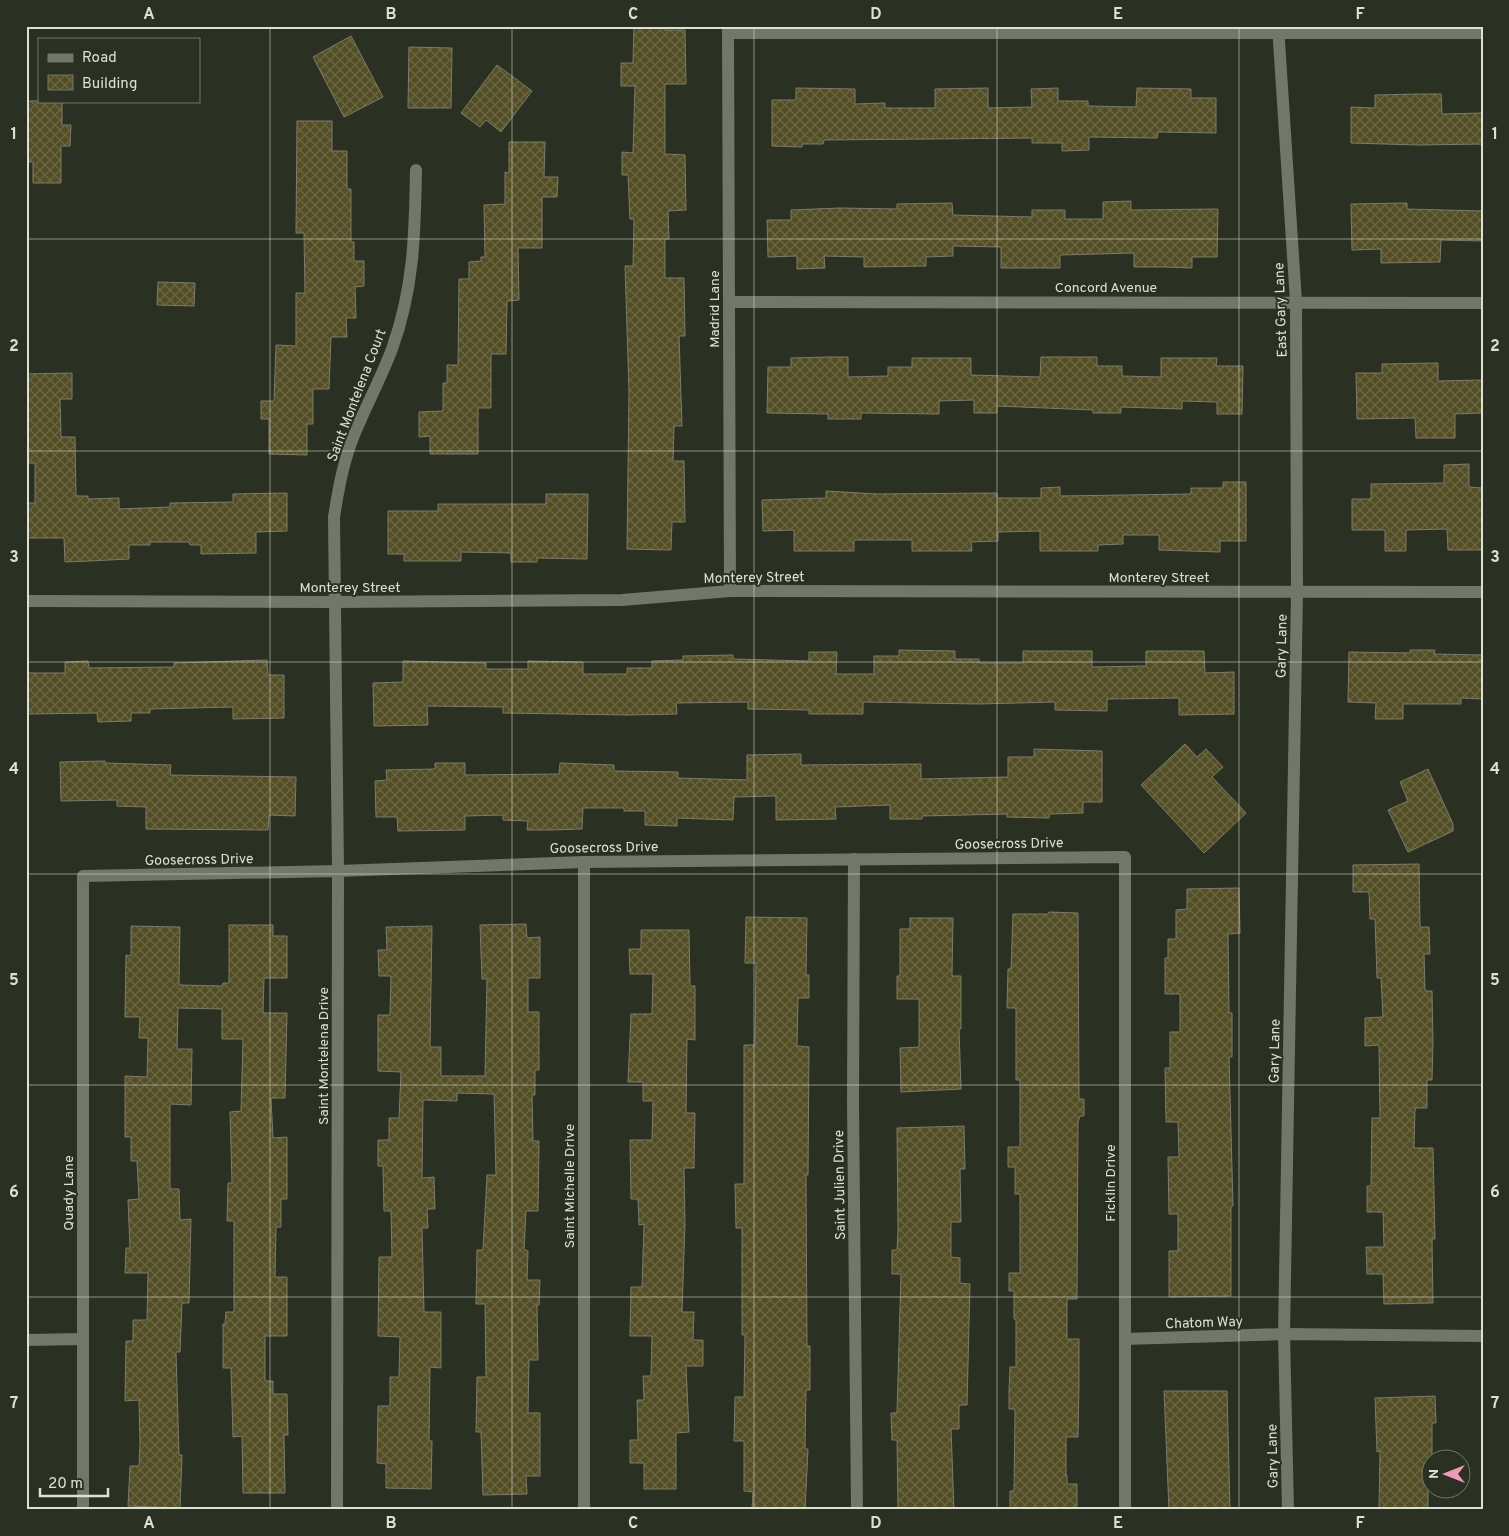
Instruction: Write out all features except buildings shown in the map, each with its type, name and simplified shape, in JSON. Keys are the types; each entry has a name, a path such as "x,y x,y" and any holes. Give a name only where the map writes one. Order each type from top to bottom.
{"street":[{"path":"728,30 1278,29 1483,33"},
{"name":"East Gary Lane","path":"1278,29 1296,302 1297,593"},
{"name":"Madrid Lane","path":"728,30 730,591"},
{"name":"Saint Montelena Court","path":"334,602 334,517 340,478 351,443 392,349 408,291 414,251 416,170"},
{"name":"Concord Avenue","path":"729,302 1483,303"},
{"name":"Monterey Street","path":"26,601 334,602 622,600 730,591 1483,592"},
{"name":"Gary Lane","path":"1288,1510 1284,1334 1297,593"},
{"name":"Saint Montelena Drive","path":"334,602 338,871 337,1510"},
{"name":"Goosecross Drive","path":"83,876 338,871 584,862 1126,857"},
{"name":"Ficklin Drive","path":"1126,857 1126,1510"},
{"name":"Saint Julien Drive","path":"854,860 853,1103 857,1510"},
{"name":"Saint Michelle Drive","path":"584,862 584,1510"},
{"name":"Quady Lane","path":"82,1510 83,876"},
{"name":"Chatom Way","path":"1126,1339 1284,1334 1483,1336"},
{"path":"26,1340 83,1339"}]}
